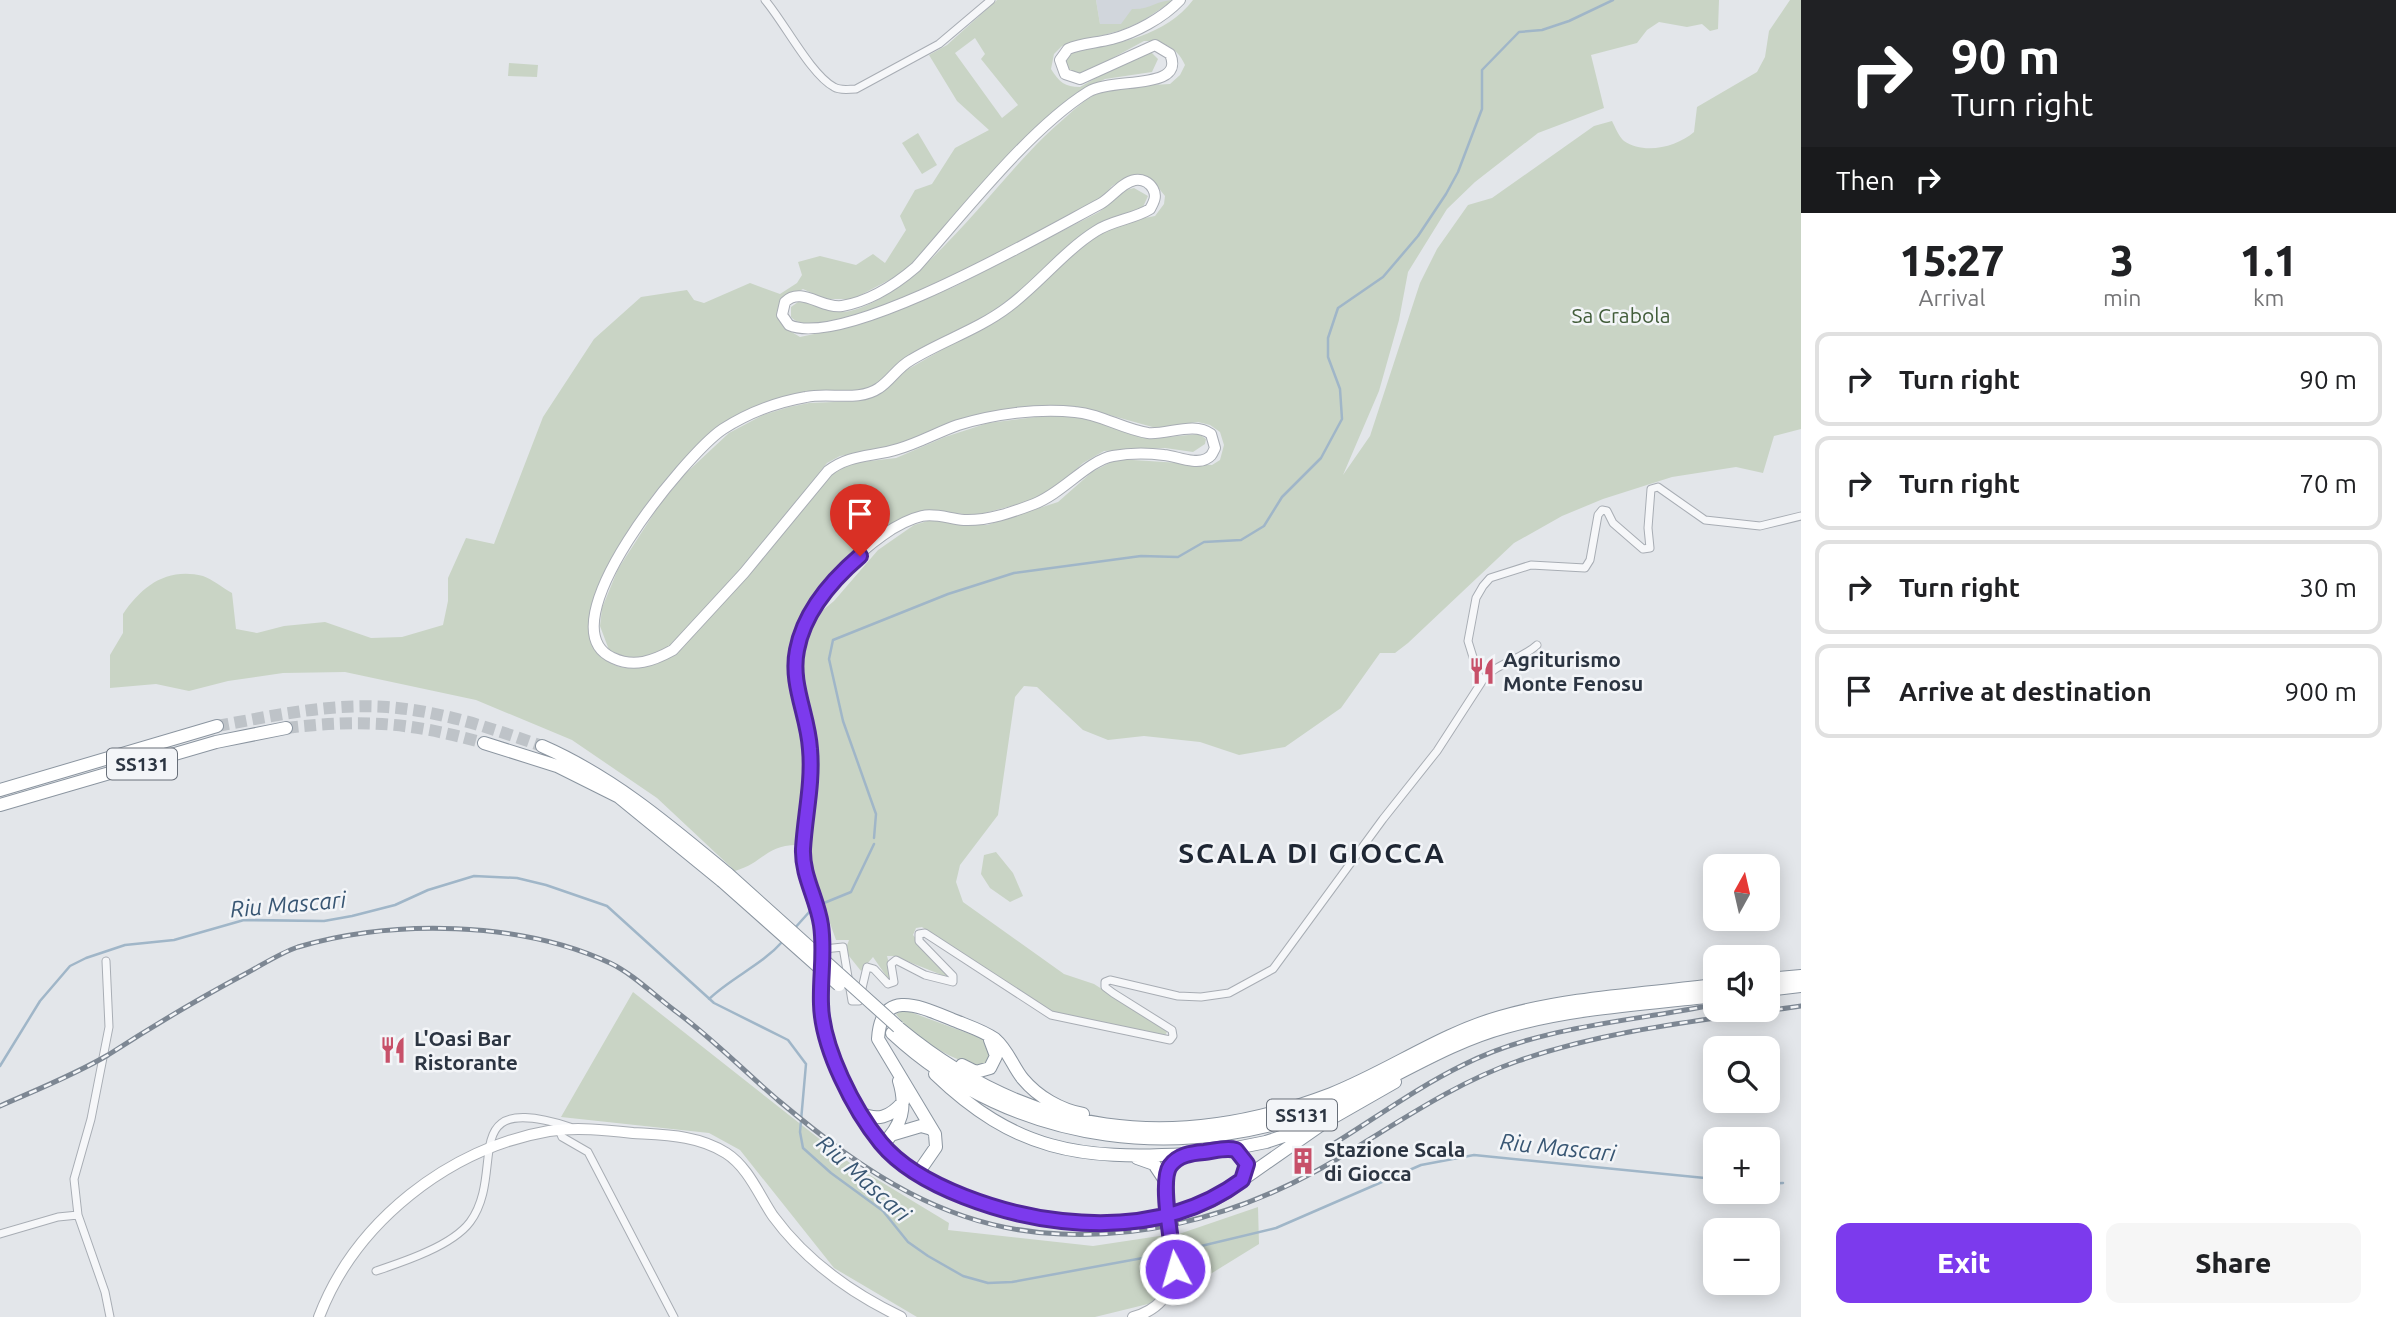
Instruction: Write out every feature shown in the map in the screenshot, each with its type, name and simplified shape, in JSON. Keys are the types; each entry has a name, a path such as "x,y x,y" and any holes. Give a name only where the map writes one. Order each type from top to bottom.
{"highway":[{"name":"SS131","path":"0,790 217,726"},
{"name":"SS131","path":"0,805 216,742 286,728"},
{"name":"SS131","path":"484,743 556,766 619,797 725,877"},
{"name":"SS131","path":"542,747 579,762 624,789 938,1070 1032,1118 1102,1135 1182,1140 1269,1126 1341,1101 1418,1063 1506,1027 1584,1010 1703,997"},
{"path":"1780,978 1801,976"},
{"name":"SS131","path":"897,1032 983,1086 1037,1109 1065,1119 1134,1129 1262,1118 1334,1093 1441,1039 1500,1017 1580,1001 1703,986"},
{"path":"1780,989 1801,986"},
{"path":"918,1173 936,1147 932,1129 878,1039 879,1024 884,1014 903,1003 920,1006 986,1034 1004,1048 1023,1080 1055,1104 1134,1129"},
{"path":"897,1032 976,1072 990,1068 996,1056 986,1034"},
{"path":"897,1032 952,1091 1000,1126 1038,1143 1069,1152 1126,1156 1187,1154"},
{"path":"1242,1180 1325,1122 1392,1084 1418,1063"},
{"path":"882,1145 894,1134 902,1116 904,1102 896,1070"},
{"path":"859,1113 871,1118 883,1118 894,1113 904,1102"},
{"path":"1231,1149 1266,1142 1325,1122"},
{"path":"894,1134 920,1126 932,1129"},
{"path":"1126,1156 1154,1164 1166,1182"}],"main road":[{"path":"1133,1317 1156,1307 1174,1282 1175,1269 1167,1199 1166,1182 1171,1164 1187,1154 1231,1149 1245,1160 1247,1170 1242,1180 1189,1210 1141,1222 1086,1224 1028,1218 918,1173 882,1145 859,1113 826,1032 821,1005 824,949 819,915 804,874 803,849 812,774 810,744 796,684 796,652 802,627 816,604 845,569 902,524 922,516 938,515 985,519 1035,504 1071,483 1091,465 1109,456 1163,454 1202,461 1213,452 1212,436 1198,429 1148,433 1099,416 1074,411 1038,412 983,419 956,426 901,449 839,462 828,471 744,573 673,650 641,663 623,663 608,656 596,643 594,622 605,579 622,548 685,463 723,429 755,412 808,396 838,396 878,389 907,362 1007,308 1093,232 1112,222 1150,209 1155,198 1152,187 1143,180 1131,181 1104,202 940,287 867,317 825,327 799,328 789,325 783,317 785,302 794,296 804,296 827,306 840,306 862,301 897,284 916,267 1026,145 1073,102 1092,90 1109,84 1157,81 1168,75 1172,59 1166,49 1155,45 1080,79 1065,74 1060,60 1068,49 1116,38 1138,29 1169,11 1180,0"},
{"path":"319,1317 341,1272 398,1205 433,1178 487,1150 516,1139 574,1128 693,1139 728,1154 741,1167 774,1217 823,1270 901,1317"}],"street":[{"path":"765,0 819,74 834,87 842,89 856,89 939,44 991,0"},
{"path":"1481,683 1468,640 1476,598 1483,586 1490,578 1531,565 1585,568 1590,561 1598,515 1602,510 1607,511 1613,523 1643,549 1650,548 1648,528 1651,489 1658,487 1704,520 1760,526 1801,516"},
{"path":"824,949 842,947 849,998 855,1002 861,996 867,967 874,969 884,982 892,984 895,978 891,964 896,960 925,975 953,982 953,976 919,941 919,934 925,933 1051,1015 1170,1040 1173,1036 1172,1030 1105,987 1106,980 1178,996 1201,997 1229,993 1273,969 1383,819 1437,751 1488,672 1526,655 1537,645"},
{"path":"106,961 109,1027 91,1119 74,1179 78,1215 105,1292 110,1317"},
{"path":"376,1271 424,1255 469,1224 485,1194 487,1150 494,1132 514,1117 550,1121 574,1128"},
{"path":"559,1130 562,1137 589,1152 674,1317"},
{"path":"0,1234 58,1217 78,1215"}],"shaded area":[{"path":"1096,0 1174,0 1142,21 1102,36"}],"green space":[{"path":"997,0 1096,0 1100,24 1121,24 1132,9 1174,0 1142,21 1122,30 1062,46 1054,54 1051,69 1063,83 1080,87 1138,54 1150,51 1158,59 1152,72 1105,79 1079,92 910,269 853,299 825,299 803,289 784,299 785,328 800,337 861,324 954,287 1099,212 1126,190 1134,188 1148,196 1143,207 1095,228 1003,307 900,362 873,386 754,409 712,432 671,474 621,542 602,578 591,612 592,640 607,661 622,667 645,666 668,658 834,470 852,463 896,458 945,437 988,423 1051,415 1087,417 1157,438 1199,434 1206,439 1205,444 1193,452 1165,448 1104,451 1083,463 1056,488 1034,500 977,515 924,511 872,541 837,569 804,612 791,662 794,701 805,763 797,845 778,848 735,871 657,798 572,740 476,700 345,672 283,673 228,681 189,691 156,684 110,688 110,655 123,633 123,614 147,587 178,574 203,576 232,593 236,629 257,633 284,626 325,622 371,638 402,637 443,625 448,601 448,578 466,538 494,544 543,417 594,339 641,297 687,290 694,300 704,303 750,283 780,294 797,283 802,275 798,262 820,256 856,265 873,254 885,263 906,230 900,216 915,190 932,184 955,148 989,130 957,101 929,55 947,45","holes":["975,38 985,54 981,59 1018,105 1002,118 955,53"]},
{"name":"Sa Crabola","path":"1193,0 1719,0 1718,29 1710,31 1702,24 1687,27 1659,22 1647,30 1637,43 1591,55 1604,108 1538,133 1475,182 1447,209 1408,272 1399,320 1379,391 1343,475 1370,436 1420,283 1437,249 1468,205 1492,198 1594,126 1612,121 1624,141 1641,148 1679,142 1694,132 1697,107 1757,72 1765,57 1769,31 1790,0 1801,0 1801,429 1774,436 1763,473 1736,467 1672,477 1603,499 1562,516 1514,543 1408,643 1395,653 1380,653 1341,708 1285,747 1239,755 1200,742 1144,736 1108,740 1083,730 1037,687 1024,686 1015,697 998,815 960,865 956,882 963,902 1064,974 1094,984 1163,1028 1167,1032 1164,1037 1060,1014 1030,1002 922,927 916,928 913,935 952,979 894,956 887,956 893,979 889,980 873,957 861,971 845,951 849,940 836,940 810,867 817,737 802,681 805,638 817,615 834,601 878,550 914,525 931,520 987,525 1058,502 1092,472 1117,459 1212,465 1220,460 1224,445 1220,432 1210,425 1198,422 1156,428 1095,411 1033,408 896,446 840,456 827,463 751,558 669,647 642,659 626,658 609,650 600,626 602,608 618,569 658,507 685,474 729,433 763,415 789,407 809,403 858,401 876,396 905,371 1004,314 1083,246 1114,224 1155,216 1164,204 1165,196 1153,181 1130,176 1112,186 1101,199 1039,232 893,302 848,318 812,324 791,317 791,307 798,302 843,312 878,300 933,258 1035,146 1084,102 1101,92 1117,88 1170,84 1180,75 1185,65 1174,49 1157,42 1144,41 1081,75 1070,73 1065,60 1075,49 1107,45 1155,30 1182,12"},
{"path":"509,63 538,65 537,77 508,76"},
{"path":"918,133 937,165 922,174 902,143"},
{"path":"996,852 1013,873 1023,896 1010,902 990,888 981,874 984,855"},
{"path":"633,992 850,1163 949,1223 948,1230 1093,1246 1166,1235 1167,1278 1152,1303 1095,1317 917,1317 834,1268 740,1150 709,1133 561,1117"},
{"path":"905,1010 986,1040 991,1056 984,1068 935,1048 913,1032 896,1014"},
{"path":"1258,1207 1259,1244 1191,1286 1182,1272 1179,1234"}],"waterway":[{"path":"874,838 876,814 843,721 829,659 833,640 948,594 1014,573 1141,556 1178,557 1204,542 1241,540 1264,526 1282,497 1321,458 1342,419 1340,389 1328,357 1328,338 1338,308 1383,277 1418,236 1446,194 1458,172 1482,109 1482,70 1519,32 1542,30 1569,21 1613,0"},
{"path":"824,903 851,892 874,844"},
{"name":"Riu Mascari","path":"0,1066 40,1001 70,966 86,958 125,945 174,940 244,920 324,921 352,916 395,905 428,890 474,876 517,878 607,906 714,1003 788,1040 806,1064 800,1132 803,1148 831,1173 883,1211 908,1242 928,1256 963,1276 988,1283 1012,1282 1170,1253"},
{"path":"794,929 811,910"},
{"path":"709,999 766,957 783,941"},
{"name":"Riu Mascari","path":"1176,1252 1276,1228 1421,1165 1474,1155 1703,1178"}],"tunnel":[{"path":"217,726 323,709 387,707 446,716 542,746"},
{"path":"286,728 386,724 484,743"}],"railway":[{"path":"0,1106 95,1062 210,993 298,947 374,932 415,929 497,932 575,949 619,968 702,1032 811,1127 909,1193 981,1222 1020,1230 1095,1234 1129,1232 1194,1220 1257,1199 1318,1170 1466,1083 1491,1071 1552,1050 1623,1033 1801,1006"},
{"path":"1335,1143 1430,1083 1491,1052 1550,1034 1702,1007"}],"place":[{"name":"Agriturismo Monte Fenosu","path":"1482,671"},
{"name":"L'Oasi Bar Ristorante","path":"393,1050"},
{"name":"Stazione Scala di Giocca","path":"1303,1161"}],"district":[{"name":"SCALA DI GIOCCA","path":"1312,852"}],"route":[{"path":"860,556 845,569 816,604 802,627 796,652 796,684 810,744 812,774 803,849 804,874 821,923 824,949 821,1005 826,1032 843,1078 859,1113 882,1145 896,1157 935,1183 1028,1218 1086,1224 1141,1222 1166,1216 1189,1210 1226,1192 1242,1180 1247,1164 1245,1158 1236,1150 1187,1154 1171,1164 1167,1171 1167,1199 1170,1223 1172,1246 1175,1269"}]}
